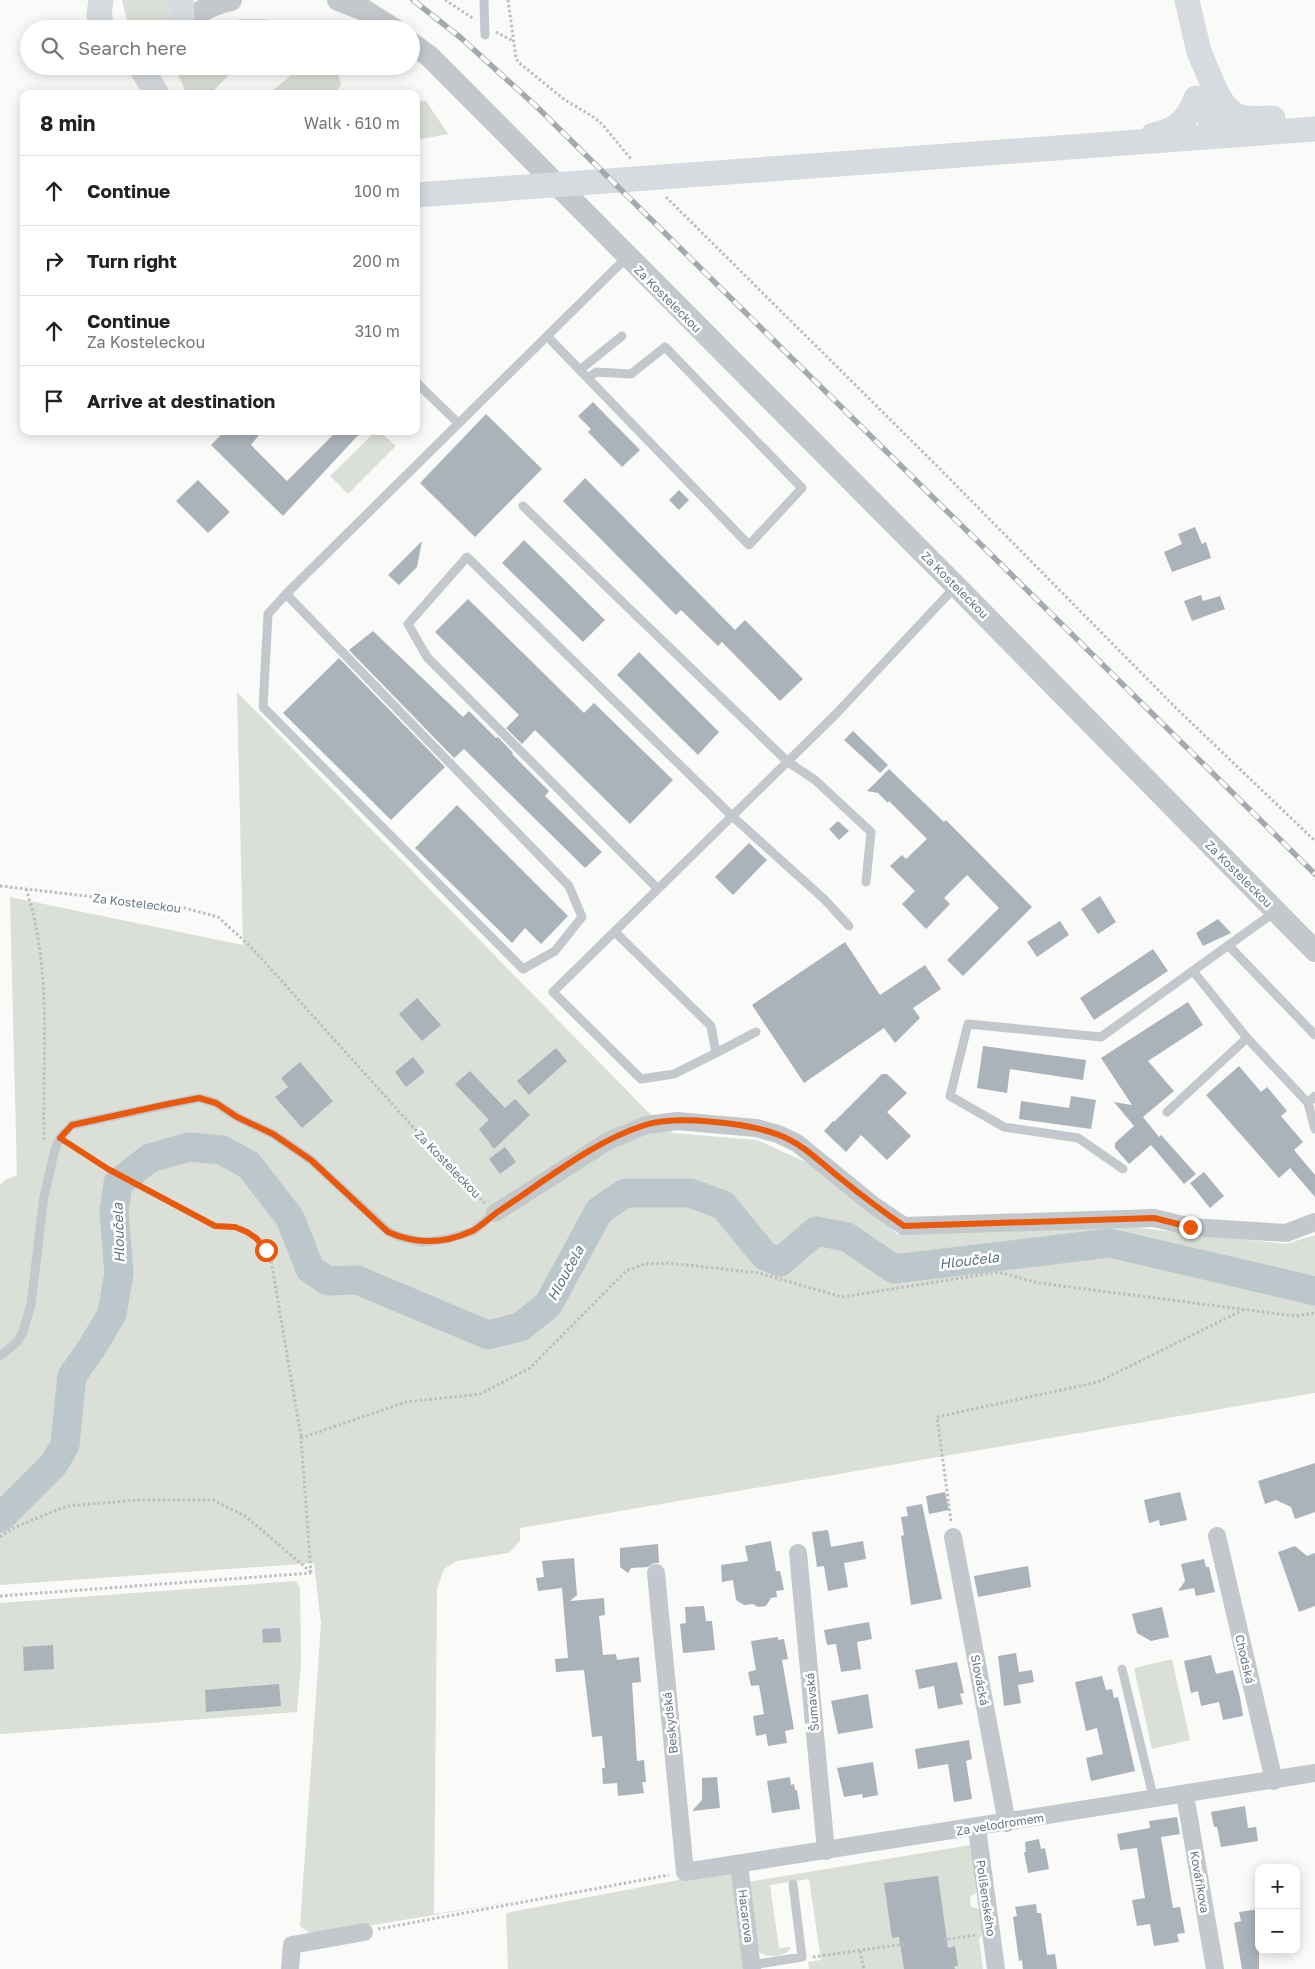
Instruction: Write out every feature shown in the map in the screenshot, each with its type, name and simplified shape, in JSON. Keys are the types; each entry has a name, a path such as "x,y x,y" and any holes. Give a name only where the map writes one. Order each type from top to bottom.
{"main road":[{"path":"101,0 99,14 101,20"},
{"path":"181,0 181,20"},
{"path":"1188,0 1205,92 1197,114 1207,137"},
{"path":"145,75 155,90"},
{"path":"159,75 161,90"},
{"path":"1205,92 1244,119 1315,116"},
{"path":"1056,148 1130,139 1172,130 1186,118 1205,92"},
{"path":"420,195 1315,129"}],"street":[{"path":"189,20 210,6 231,0"},
{"path":"338,0 364,10 380,20"},
{"name":"Za Kosteleckou","path":"420,50 956,586 1315,951"},
{"path":"495,1213 608,1142 646,1125 677,1120 756,1128 778,1134 797,1143 873,1205 904,1226 1154,1218 1190,1227 1286,1233 1315,1222"},
{"name":"Chodská","path":"1217,1536 1274,1781"},
{"name":"Slovácká","path":"953,1537 1007,1823"},
{"name":"Šumavská","path":"798,1553 826,1851"},
{"name":"Beskydská","path":"656,1573 685,1872"},
{"name":"Za velodromem","path":"685,1872 977,1828 1315,1773"},
{"name":"Kováříkova","path":"1185,1794 1215,1969"},
{"name":"Polišenského","path":"977,1828 996,1969"},
{"name":"Hacarova","path":"739,1864 752,1967"},
{"path":"290,1969 292,1945 364,1932"}],"lane":[{"path":"484,0 485,35"},
{"path":"286,594 569,886 582,917 555,951 523,969 263,707 268,614 286,594 627,257"},
{"path":"547,336 749,545 802,488 665,347 631,374 596,372 588,378"},
{"path":"580,369 622,336"},
{"path":"420,386 458,423"},
{"path":"523,506 788,762 815,780 871,832 866,882"},
{"path":"658,889 427,657 412,632 408,624 467,557 732,816 824,899 849,926"},
{"path":"756,1032 674,1074 641,1079 553,992 836,714 956,586"},
{"path":"1123,1169 1078,1138 1004,1127 950,1096 968,1024 1102,1037 1276,911"},
{"path":"615,932 711,1026 716,1053"},
{"path":"1228,946 1315,1035"},
{"path":"1193,971 1247,1038 1308,1103 1315,1129"},
{"path":"1167,1112 1247,1038"},
{"path":"1308,1103 1315,1096"},
{"path":"0,1356 17,1342 23,1332 31,1304 39,1232 55,1148 60,1138 72,1125 199,1098 216,1103 237,1117 273,1134 311,1160 388,1232 400,1237 423,1242 447,1239 473,1231 495,1213"},
{"path":"1122,1670 1154,1800"},
{"path":"752,1967 802,1957 793,1884"}],"path":[{"path":"508,0 518,62 565,100 602,124 635,164"},
{"path":"664,196 937,466 1176,708 1315,841"},
{"name":"Za Kosteleckou","path":"0,886 181,907 218,917 251,947 440,1157 495,1213"},
{"path":"26,890 35,914 41,948 44,1023 44,1148 50,1170"},
{"path":"60,1138 108,1169 215,1226 235,1227 247,1232 256,1238 266,1250 270,1260 301,1438 311,1573"},
{"path":"301,1438 406,1402 480,1394 530,1368 626,1271 645,1264 668,1263 759,1273 842,1297 998,1272 1039,1283 1295,1316 1315,1313"},
{"path":"953,1537 936,1417 1098,1382 1246,1309"},
{"path":"0,1538 15,1527 67,1506 138,1500 213,1500 245,1516 311,1573"},
{"path":"0,1596 311,1573"},
{"path":"364,1932 685,1872"},
{"path":"943,1940 977,1935"},
{"path":"802,1957 820,1957 904,1944"},
{"path":"860,1951 864,1969"}],"shaded area":[{"path":"122,0 169,0 169,20 127,20"},
{"path":"241,19 268,19 268,20 236,20"},
{"path":"178,75 229,75 214,90 185,90"},
{"path":"291,75 338,75 341,85 337,90 273,90"},
{"path":"420,100 426,101 448,134 420,139"},
{"path":"372,435 384,435 396,446 348,494 330,476"},
{"path":"237,692 647,1111 673,1133 757,1140 832,1174 897,1234 1112,1225 1286,1244 1315,1235 1315,1393 520,1528 520,1541 509,1553 456,1561 444,1569 437,1589 434,1914 517,1901 313,1935 300,1926 321,1624 314,1563 0,1585 0,1185 5,1180 17,1175 10,897 243,945"},
{"path":"296,1581 300,1588 301,1662 297,1712 0,1734 0,1603"},
{"path":"1172,1659 1190,1740 1152,1749 1134,1668"},
{"path":"971,1845 977,1890 975,1894 970,1896 971,1907 977,1908 981,1912 984,1933 979,1939 983,1969 809,1969 808,1962 821,1960 809,1879 770,1885 779,1948 791,1947 789,1951 775,1956 765,1955 757,1950 748,1882"},
{"path":"731,1870 744,1969 508,1969 506,1913"}],"building":[{"path":"593,402 640,450 622,467 588,432 591,429 578,416"},
{"path":"486,414 542,469 475,537 420,483"},
{"path":"221,435 259,435 251,445 287,481 333,435 358,435 283,516 211,445"},
{"path":"585,478 735,630 745,620 803,679 780,701 722,642 718,646 681,610 676,615 563,501"},
{"path":"198,480 230,512 208,533 176,501"},
{"path":"679,490 689,500 679,510 669,500"},
{"path":"1195,527 1202,544 1206,542 1211,558 1172,572 1164,552 1182,544 1178,534"},
{"path":"524,540 605,620 583,642 502,563"},
{"path":"422,541 417,567 399,585 388,575"},
{"path":"1201,595 1203,601 1220,596 1225,609 1192,621 1184,601"},
{"path":"468,599 584,713 594,703 673,780 630,824 535,730 522,744 506,728 519,715 435,632"},
{"path":"373,631 463,717 469,711 496,738 498,737 549,791 545,796 602,852 585,868 464,749 454,758 349,650"},
{"path":"639,652 719,732 698,755 617,675"},
{"path":"339,658 445,767 391,820 283,713"},
{"path":"853,731 888,765 880,773 844,740"},
{"path":"889,769 944,822 946,820 1032,907 963,976 947,960 999,908 967,875 944,898 950,904 926,929 902,904 915,891 890,866 902,855 906,859 927,839 889,801 888,803 878,793 867,791"},
{"path":"457,805 568,916 541,944 525,928 512,943 415,848"},
{"path":"838,821 849,831 839,840 829,829"},
{"path":"749,843 767,860 733,895 715,877"},
{"path":"1100,896 1116,922 1098,934 1081,909"},
{"path":"1218,919 1231,933 1203,946 1196,933"},
{"path":"1060,921 1069,935 1037,957 1027,942"},
{"path":"845,942 880,995 925,965 941,989 913,1008 920,1018 895,1043 884,1028 804,1083 752,1005"},
{"path":"1153,949 1168,971 1094,1020 1080,998"},
{"path":"417,998 441,1025 422,1041 399,1014"},
{"path":"1188,1002 1203,1025 1148,1061 1174,1091 1143,1117 1159,1137 1161,1135 1196,1174 1184,1184 1151,1145 1129,1164 1115,1148 1115,1143 1134,1126 1114,1102 1132,1105 1101,1058"},
{"path":"983,1046 1086,1060 1083,1080 1010,1069 1007,1093 977,1088"},
{"path":"556,1048 567,1061 529,1095 517,1081"},
{"path":"413,1057 425,1072 406,1087 395,1072"},
{"path":"300,1062 333,1101 302,1128 275,1097 288,1087 281,1078"},
{"path":"1239,1066 1261,1092 1267,1087 1287,1111 1281,1116 1303,1142 1294,1150 1315,1175 1315,1197 1290,1168 1279,1178 1206,1095"},
{"path":"470,1071 505,1108 515,1099 530,1115 494,1149 479,1129 489,1120 455,1084"},
{"path":"882,1074 887,1074 907,1093 887,1112 911,1136 887,1160 861,1135 846,1152 824,1131"},
{"path":"1071,1096 1096,1100 1091,1129 1019,1119 1021,1101 1069,1108"},
{"path":"505,1147 516,1162 500,1174 489,1159"},
{"path":"1204,1172 1224,1196 1210,1208 1190,1183"},
{"path":"1315,1463 1315,1512 1295,1519 1291,1507 1276,1500 1265,1504 1258,1481"},
{"path":"945,1492 949,1510 929,1514 926,1496"},
{"path":"1180,1492 1187,1520 1160,1526 1159,1520 1149,1523 1144,1500"},
{"path":"922,1504 942,1599 911,1605 901,1536 904,1535 901,1517 908,1516 906,1507"},
{"path":"828,1530 831,1547 863,1541 866,1559 844,1563 848,1587 828,1591 824,1566 817,1567 812,1532"},
{"path":"771,1541 776,1571 780,1571 784,1590 776,1591 777,1597 771,1598 766,1606 744,1605 736,1600 733,1580 722,1582 721,1565 748,1561 745,1546"},
{"path":"658,1544 659,1563 654,1563 648,1567 631,1568 628,1573 620,1567 620,1548"},
{"path":"1295,1546 1307,1556 1315,1553 1315,1606 1299,1612 1278,1552"},
{"path":"574,1558 577,1595 570,1601 604,1598 605,1615 599,1616 603,1655 616,1654 617,1660 639,1657 641,1682 632,1683 637,1761 644,1760 646,1782 642,1782 644,1793 618,1796 617,1783 603,1784 602,1768 605,1768 602,1736 592,1737 584,1670 556,1672 555,1659 568,1658 562,1588 538,1591 536,1578 544,1577 542,1561"},
{"path":"1204,1559 1206,1567 1209,1567 1215,1592 1196,1596 1194,1588 1178,1591 1185,1581 1181,1564"},
{"path":"1028,1566 1031,1587 978,1597 974,1576"},
{"path":"704,1606 706,1621 712,1621 715,1650 683,1653 680,1624 686,1623 685,1607"},
{"path":"1162,1607 1169,1637 1151,1641 1137,1633 1132,1614"},
{"path":"869,1622 872,1639 857,1642 861,1669 841,1672 836,1644 827,1645 824,1630"},
{"path":"280,1628 281,1642 263,1643 262,1629"},
{"path":"778,1637 778,1640 784,1639 788,1659 782,1660 794,1729 785,1731 787,1743 768,1746 766,1734 756,1736 753,1716 764,1714 759,1685 751,1686 748,1672 756,1670 751,1641"},
{"path":"53,1645 54,1669 24,1671 23,1647"},
{"path":"1016,1653 1019,1672 1032,1670 1034,1682 1018,1685 1021,1703 1004,1706 998,1656"},
{"path":"1211,1655 1216,1674 1233,1670 1243,1716 1223,1720 1219,1702 1201,1706 1198,1691 1191,1693 1184,1661"},
{"path":"957,1662 964,1693 960,1694 963,1704 938,1709 934,1686 919,1689 915,1670"},
{"path":"1102,1676 1106,1690 1112,1689 1114,1698 1118,1697 1135,1771 1091,1781 1086,1758 1103,1754 1097,1728 1086,1731 1075,1682"},
{"path":"279,1684 281,1706 206,1712 205,1690"},
{"path":"868,1694 873,1728 838,1734 831,1701"},
{"path":"969,1740 972,1759 966,1761 972,1799 954,1802 948,1764 918,1769 915,1749"},
{"path":"873,1762 878,1795 863,1798 862,1794 844,1797 837,1768"},
{"path":"717,1777 720,1808 692,1811 702,1800 702,1778"},
{"path":"790,1777 791,1785 794,1784 795,1790 797,1790 800,1809 772,1813 767,1781"},
{"path":"1245,1806 1248,1828 1256,1827 1258,1841 1221,1847 1217,1827 1214,1827 1211,1812"},
{"path":"1177,1817 1180,1834 1161,1837 1173,1908 1180,1907 1185,1933 1177,1934 1179,1942 1154,1946 1150,1924 1137,1926 1132,1900 1145,1898 1137,1848 1120,1850 1117,1834 1150,1828 1149,1821"},
{"path":"1039,1839 1041,1849 1045,1848 1049,1869 1028,1873 1024,1852 1026,1852 1025,1842"},
{"path":"938,1876 948,1948 955,1946 958,1966 954,1966 955,1969 904,1969 899,1937 892,1938 884,1883"},
{"path":"1036,1904 1037,1913 1041,1913 1047,1955 1055,1954 1057,1969 1023,1969 1022,1960 1019,1961 1013,1917 1017,1916 1015,1907"},
{"path":"1255,1910 1255,1954 1259,1954 1259,1969 1242,1969 1234,1923 1241,1921 1239,1912"}],"waterway":[{"name":"Hloučela","path":"0,1518 54,1464 65,1445 72,1376 112,1314 119,1273 114,1213 118,1183 150,1158 189,1147 222,1150 249,1165 290,1218 310,1269 328,1281 357,1280 488,1335 520,1327 548,1305 599,1211 625,1193 690,1193 723,1205 765,1256 780,1262 816,1231 847,1237 894,1269 1110,1243 1315,1291"}],"railway":[{"path":"413,0 461,38 536,106 1315,874"}],"route":[{"path":"266,1250 256,1238 247,1232 235,1227 215,1226 108,1169 60,1138 72,1125 199,1098 216,1103 237,1117 273,1134 311,1160 388,1232 400,1237 423,1242 447,1239 473,1231 495,1213 568,1165 608,1142 646,1125 677,1120 756,1128 778,1134 797,1143 873,1205 904,1226 1154,1218 1190,1227"}]}
